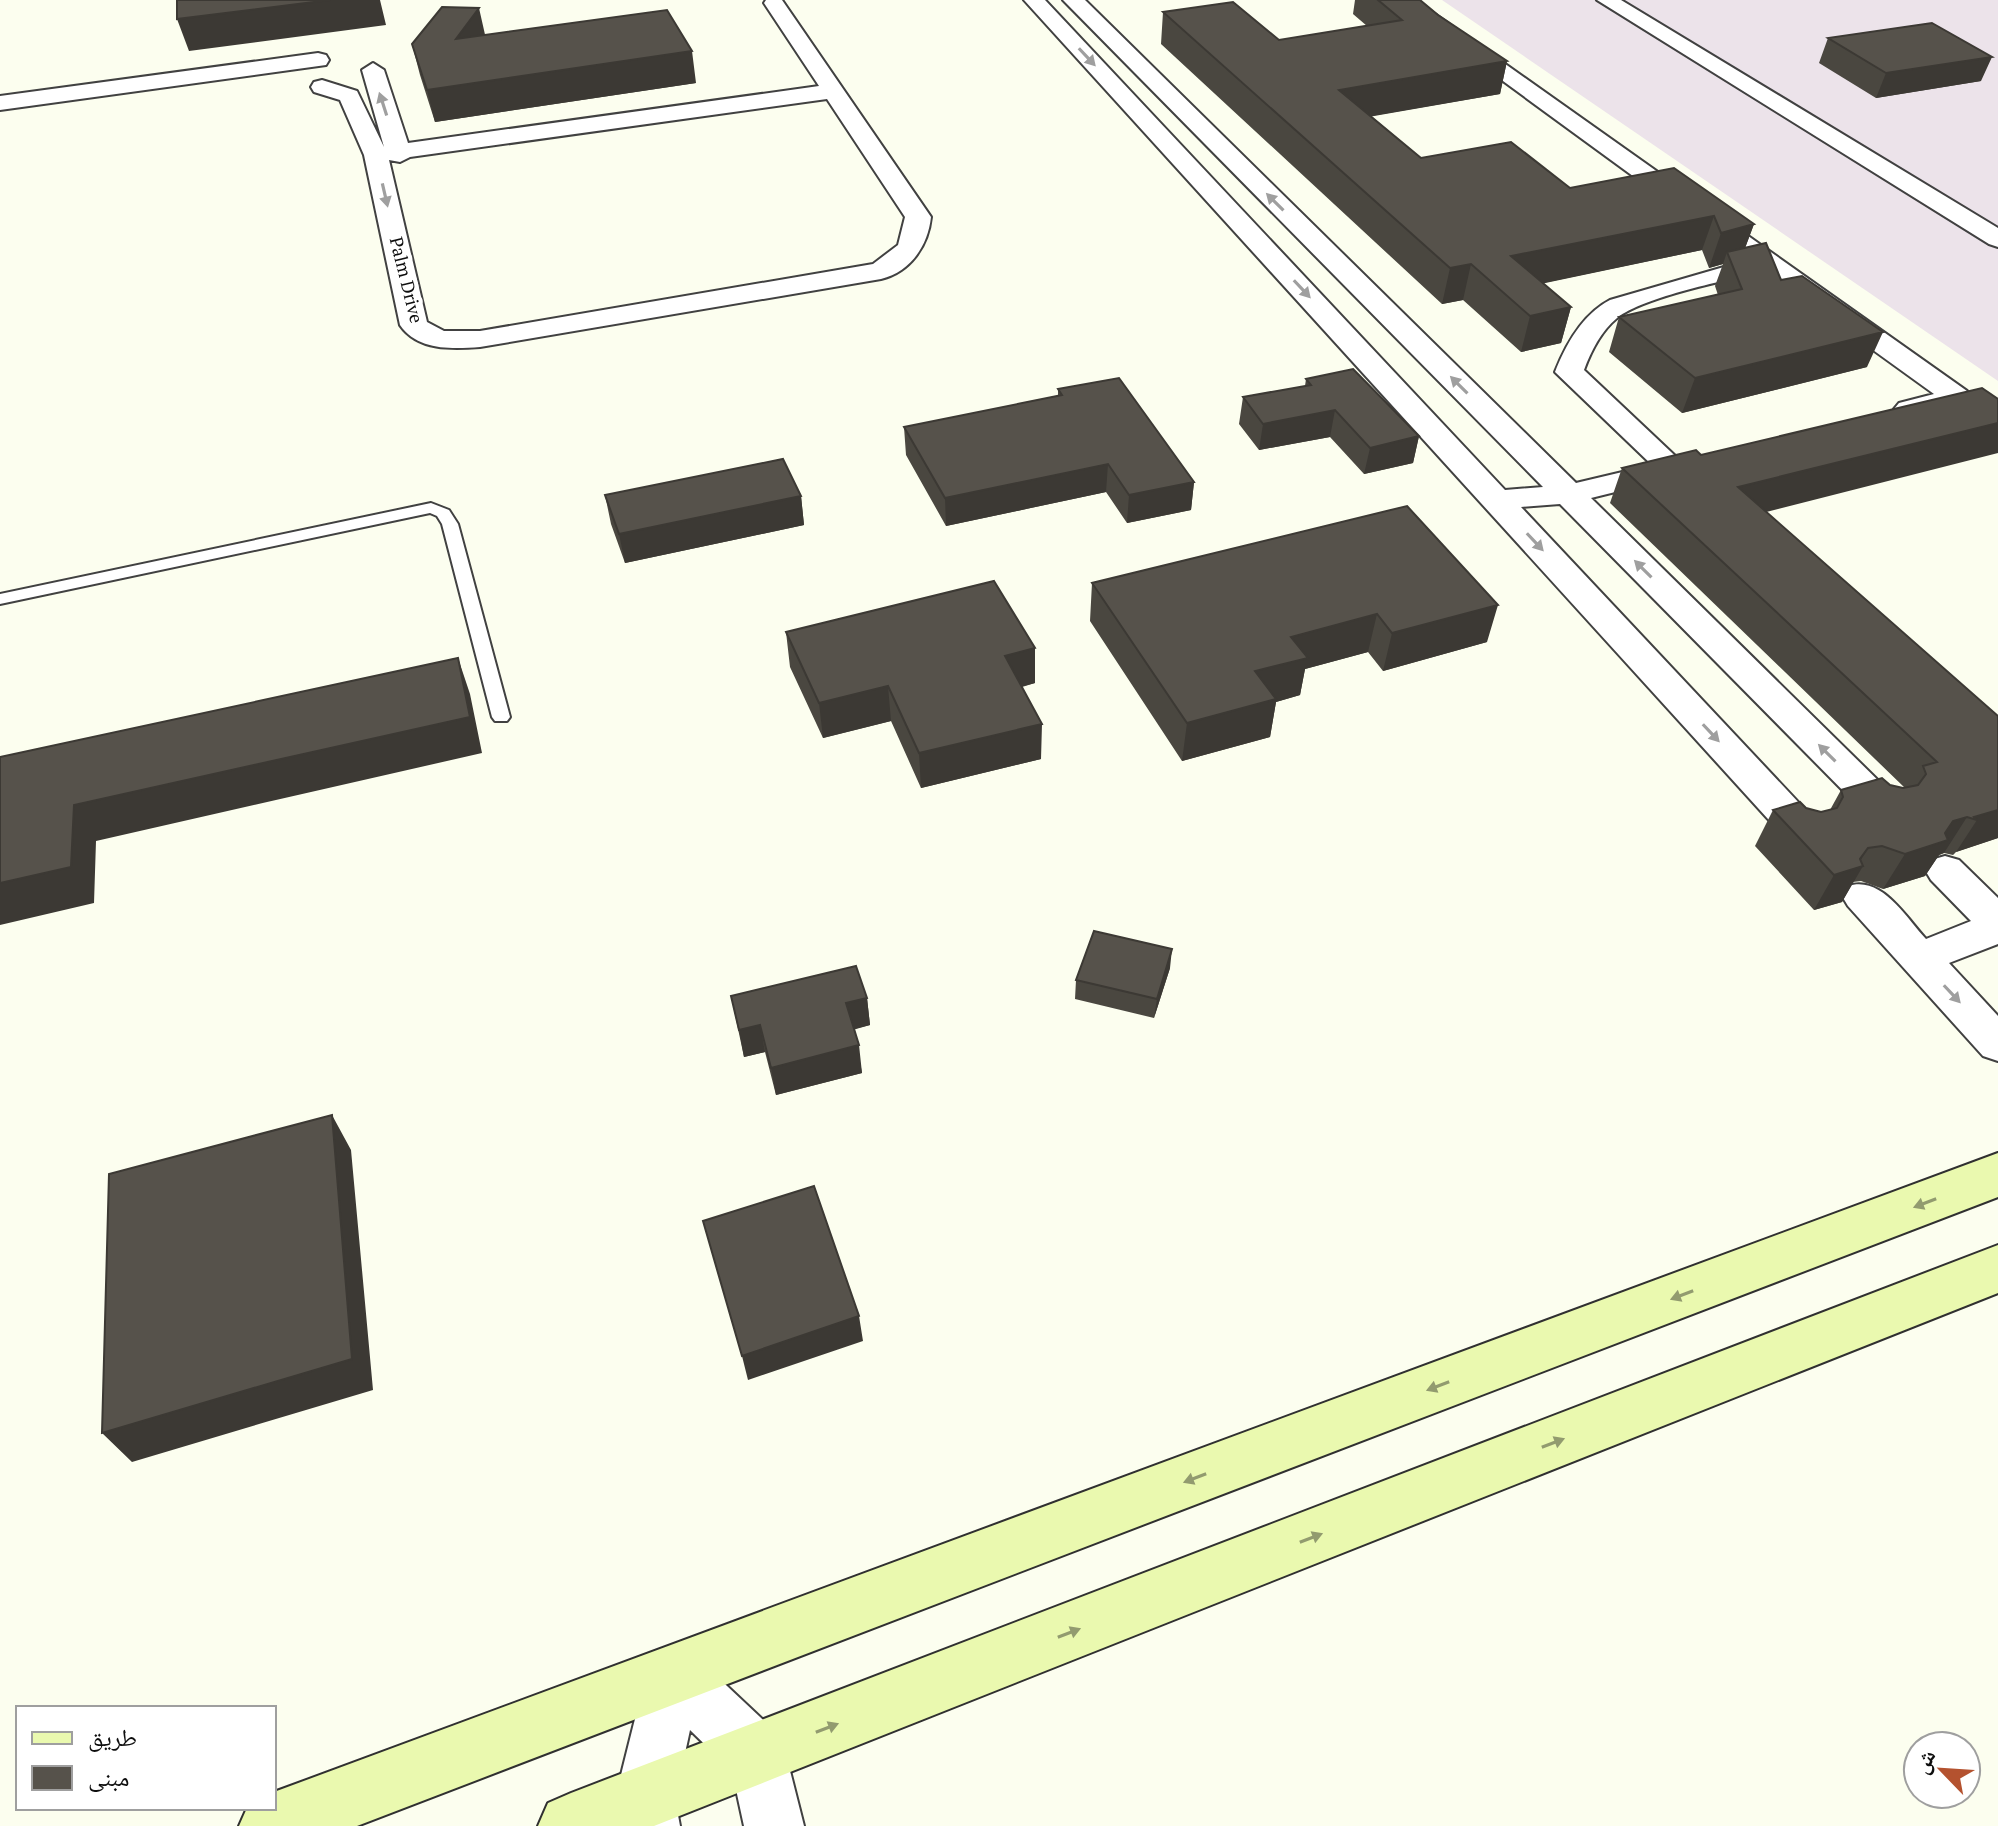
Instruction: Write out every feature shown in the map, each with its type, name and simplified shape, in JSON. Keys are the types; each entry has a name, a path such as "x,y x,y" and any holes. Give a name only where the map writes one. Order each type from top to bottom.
{"main road":[{"path":"272,1826 1998,1175"},
{"path":"571,1826 648,1812 757,1755 1998,1269"}],"street":[{"path":"1034,0 1802,831"},
{"path":"1073,0 1883,808"},
{"path":"1402,0 1957,397 1883,416"},
{"path":"1607,0 1998,239"},
{"path":"388,153 834,91 780,1"},
{"path":"314,85 297,76 300,69 318,60"},
{"path":"0,103 318,60 357,61 364,78 345,85 246,84 0,117"},
{"name":"Palm Drive","path":"357,61 388,153 414,325 423,335 448,340 499,336 881,271 903,257 917,238 918,217 834,91"},
{"name":"Palm Drive","path":"314,85 349,96 388,153"},
{"path":"1673,468 1569,372 1577,348 1611,309 1742,268 1769,263"},
{"path":"1496,500 1569,494 1703,461"},
{"path":"1919,958 1998,925 1945,870"},
{"path":"1862,896 1998,1044"},
{"path":"674,1675 757,1755 774,1826"},
{"path":"648,1812 674,1675"}],"lane":[{"path":"0,599 431,508 443,513 450,524 501,717"}],"shaded area":[{"path":"1442,0 1998,0 1998,381"}],"building":[{"path":"177,0 330,0 177,19"},
{"path":"1378,0 1420,0 1507,61 1339,90 1421,158 1511,142 1570,188 1674,168 1754,224 1721,233 1714,216 1511,256 1571,307 1530,316 1471,264 1450,268 1163,12 1233,2 1279,40 1402,20"},
{"path":"442,7 479,8 456,39 667,10 692,51 427,90 412,44"},
{"path":"1932,23 1992,57 1886,73 1828,38"},
{"path":"1766,243 1781,280 1802,276 1883,332 1695,378 1619,317 1742,289 1727,252"},
{"path":"1353,369 1419,436 1370,448 1335,410 1263,424 1243,397 1311,385 1306,379"},
{"path":"1119,378 1194,482 1129,495 1108,464 945,498 904,427 1062,395 1058,389"},
{"path":"1982,388 1998,399 1998,423 1738,487 1998,716 1998,810 1974,817 1977,820 1967,817 1953,821 1945,833 1948,840 1905,854 1882,846 1868,848 1860,859 1863,866 1834,875 1773,810 1800,802 1806,808 1821,812 1837,808 1843,797 1841,790 1882,778 1890,785 1903,788 1918,785 1926,774 1923,766 1937,762 1622,468 1696,450 1701,455"},
{"path":"783,459 801,496 619,534 605,495"},
{"path":"1407,506 1498,605 1392,633 1377,614 1291,637 1308,658 1255,671 1276,699 1187,723 1092,583"},
{"path":"994,581 1035,648 1005,656 1042,724 919,753 888,686 819,703 786,632"},
{"path":"458,658 470,717 74,805 71,867 0,883 0,757"},
{"path":"1094,931 1172,949 1157,999 1076,980"},
{"path":"856,966 867,998 846,1003 859,1045 771,1068 760,1025 739,1030 731,996"},
{"path":"332,1115 352,1359 102,1433 109,1174"},
{"path":"814,1186 859,1316 742,1356 703,1221"}]}
